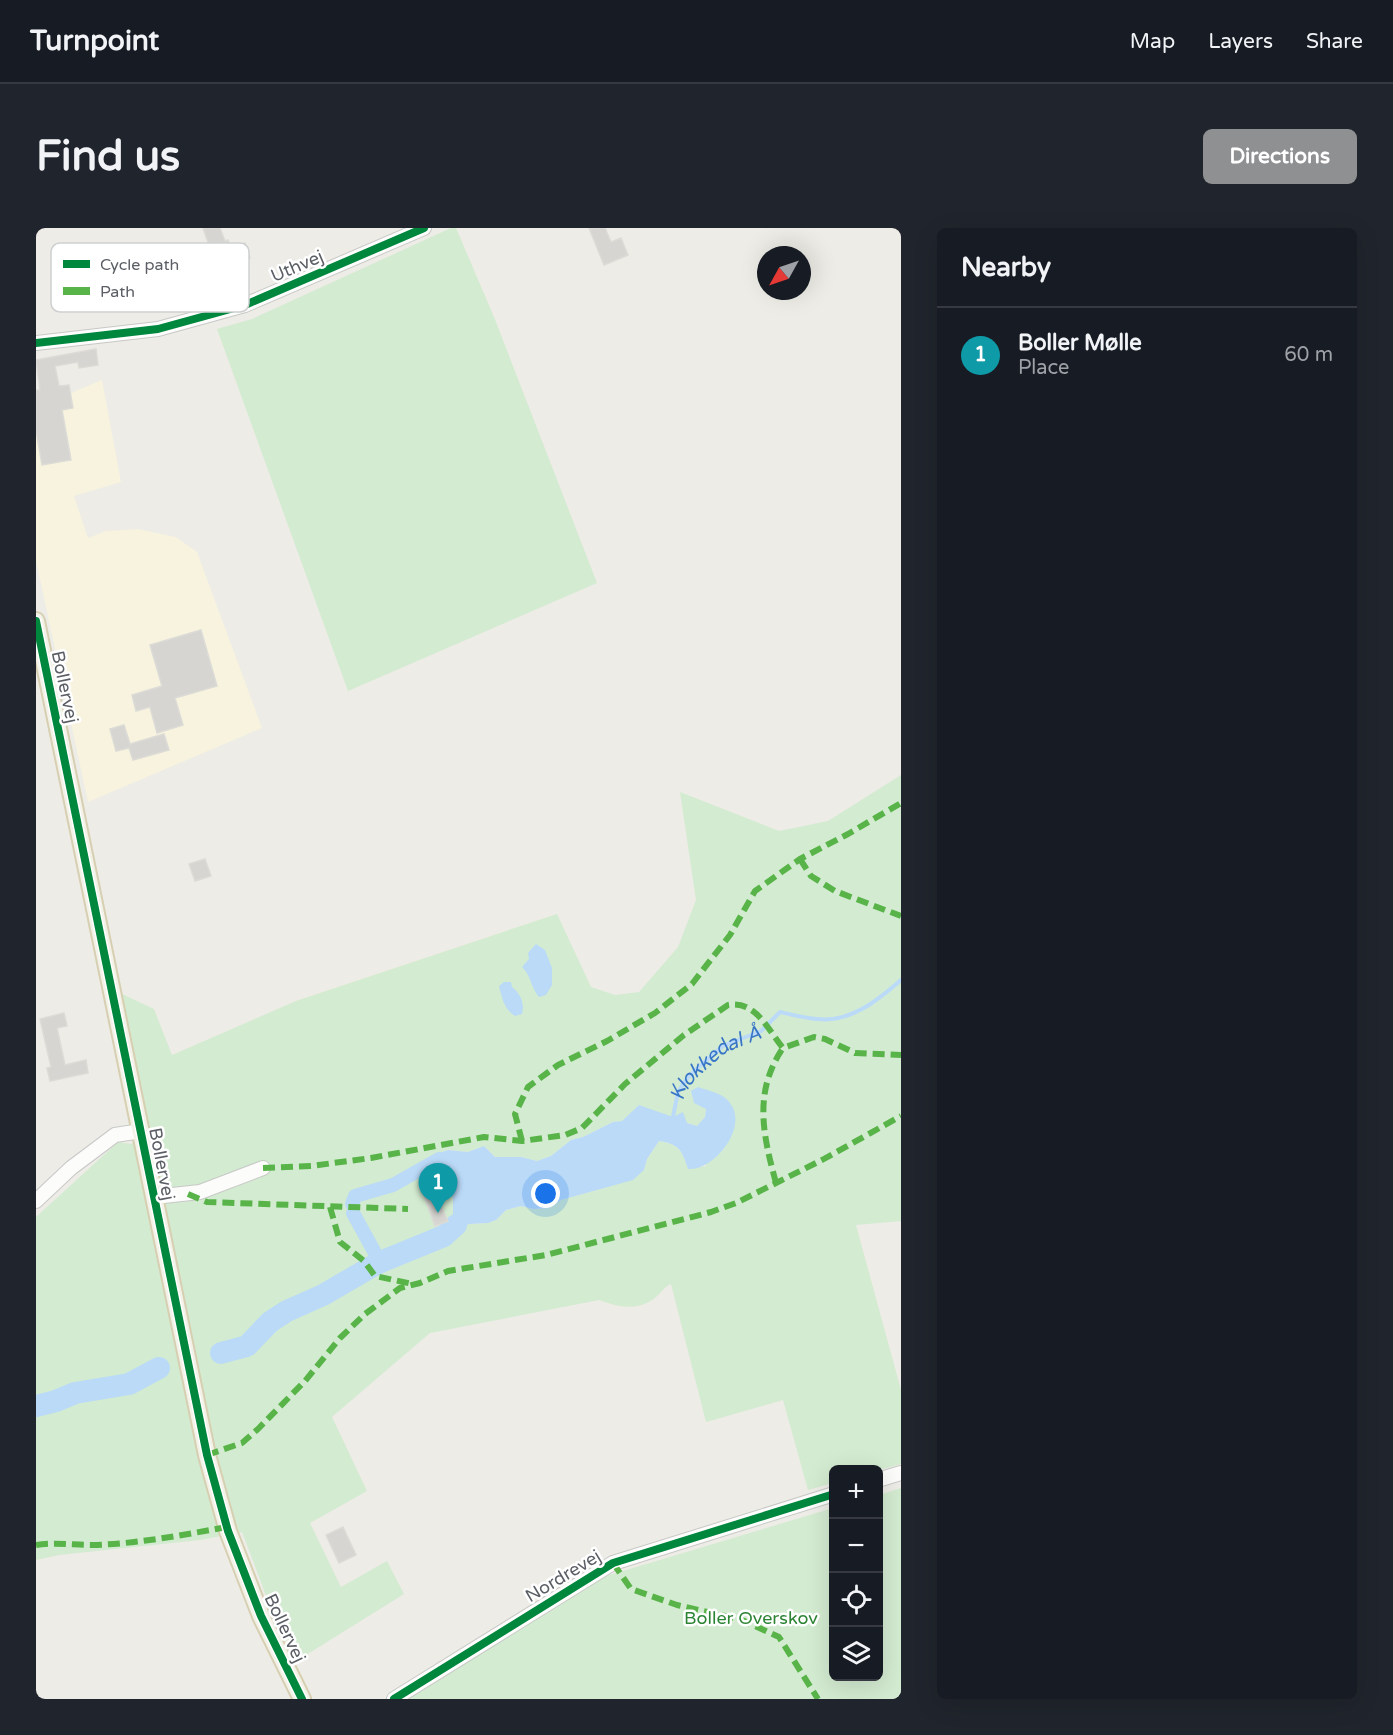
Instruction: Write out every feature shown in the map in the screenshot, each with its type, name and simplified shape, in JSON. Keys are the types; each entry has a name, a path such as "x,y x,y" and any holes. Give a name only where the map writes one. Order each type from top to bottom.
{"main road":[{"name":"Bollervej","path":"36,621 207,1455 228,1531 261,1616 302,1699"}],"street":[{"name":"Uthvej","path":"249,302 424,228"},
{"name":"Uthvej","path":"36,343 158,329 217,312"},
{"path":"36,1201 71,1168 115,1135 141,1131"},
{"name":"Bollervej","path":"154,1197 200,1192 263,1168"},
{"path":"883,1479 901,1473"},
{"name":"Nordrevej","path":"394,1699 613,1563 829,1496"}],"shaded area":[{"path":"102,380 121,482 74,496 88,538 106,531 138,529 176,537 197,552 262,728 88,802 36,561 36,390 69,385 71,393"}],"green space":[{"path":"451,228 456,228 494,317 597,583 348,691 217,329 252,319"},
{"path":"901,775 901,1221 856,1225 901,1390 901,1464 883,1469 883,1465 829,1465 829,1484 808,1490 783,1400 706,1422 671,1284 642,1305 628,1307 599,1300 430,1333 332,1417 367,1491 310,1523 341,1587 387,1561 404,1594 298,1660 270,1606 242,1532 200,1540 59,1555 36,1560 36,1217 118,1142 131,1144 148,1131 120,993 154,1009 172,1055 296,1001 557,914 591,987 615,995 639,992 678,947 696,900 680,792 779,831 828,821","holes":["639,1105 697,1126 705,1117 706,1109 706,1166 688,1168 684,1157 675,1146 659,1141 647,1159 644,1170 607,1187 561,1200 549,1208 534,1209 521,1206 506,1210 496,1220 488,1223 469,1224 453,1216 453,1199 437,1154 448,1150 468,1152 484,1146 495,1157 521,1157 537,1161 551,1156 571,1140 583,1137 613,1122 623,1121"]},
{"name":"Boller Overskov","path":"901,1488 901,1699 407,1699 603,1577 829,1509 829,1681 883,1681 883,1494"}],"water":[{"path":"536,944 545,950 552,968 552,985 546,995 539,997 522,967 529,959 528,953"},
{"path":"504,982 511,982 519,995 523,1006 522,1014 515,1016 506,1007 499,986"},
{"path":"698,1087 724,1097 735,1113 732,1135 726,1146 708,1163 698,1168 688,1169 679,1149 659,1141 647,1159 644,1170 633,1180 561,1200 549,1208 534,1209 521,1206 506,1210 496,1220 488,1223 469,1224 463,1227 456,1225 453,1216 453,1199 437,1154 448,1150 468,1152 484,1146 495,1157 521,1157 537,1161 551,1156 571,1140 583,1137 613,1122 622,1121 639,1105 673,1117 683,1112 687,1123 697,1126 705,1117 706,1109 694,1103 691,1091"}],"building":[{"path":"203,228 220,228 225,241 228,240 229,243 208,243"},
{"path":"589,228 605,228 611,242 621,238 628,255 604,265"},
{"path":"96,349 98,365 79,368 78,362 55,366 59,386 69,385 73,408 62,410 71,460 42,465 36,430 36,390 40,390 36,360"},
{"path":"201,630 217,686 175,698 183,725 157,733 150,707 136,711 132,695 162,686 150,645"},
{"path":"124,725 130,744 164,734 169,750 133,760 129,748 116,751 110,729"},
{"path":"205,859 211,876 195,881 189,864"},
{"path":"64,1013 67,1026 57,1028 65,1065 86,1060 88,1073 50,1081 47,1068 51,1067 40,1019"},
{"path":"435,1192 448,1221 435,1226 424,1196"},
{"path":"343,1527 356,1555 339,1563 326,1535"}],"waterway":[{"name":"Klokkedal Å","path":"673,1117 678,1092 685,1081 723,1046 761,1031 780,1012 818,1019 852,1014 873,1002 901,980"},
{"path":"352,1204 355,1196 393,1185 439,1159"},
{"path":"353,1213 380,1262"},
{"name":"Klokkedal Å","path":"221,1353 247,1346 270,1322 287,1311 323,1295 378,1263 444,1236 456,1225"},
{"name":"Klokkedal Å","path":"36,1406 75,1393 129,1384 159,1368"}],"marked path":[{"path":"522,1141 515,1114 528,1087 558,1065 607,1041 655,1013 692,984 730,935 755,891 800,859 901,803"},
{"path":"800,859 811,876 835,891 901,916"},
{"path":"263,1168 311,1166 371,1158 484,1137 522,1141 565,1135 582,1128 625,1084 684,1035 728,1005 746,1007 754,1012 783,1048 814,1037 825,1039 855,1053 901,1055"},
{"path":"776,1183 767,1148 763,1114 767,1081 783,1048"},
{"path":"207,1455 242,1443 305,1381 340,1338 365,1314 400,1288 420,1283 448,1271 546,1255 711,1212 736,1203 822,1160 901,1116"},
{"path":"188,1194 207,1202 408,1209"},
{"path":"330,1207 340,1242 364,1261 375,1276 413,1284"},
{"path":"36,1545 126,1543 227,1527"},
{"path":"613,1563 631,1589 677,1605 742,1620 779,1637 818,1699"}],"cycle path":[{"path":"249,303 424,228"},
{"path":"36,343 158,329 220,312"},
{"path":"36,621 207,1455 228,1531 261,1616 302,1699"},
{"path":"394,1699 613,1563 829,1496"}],"place":[{"name":"Boller Mølle","path":"438,1213"}]}
